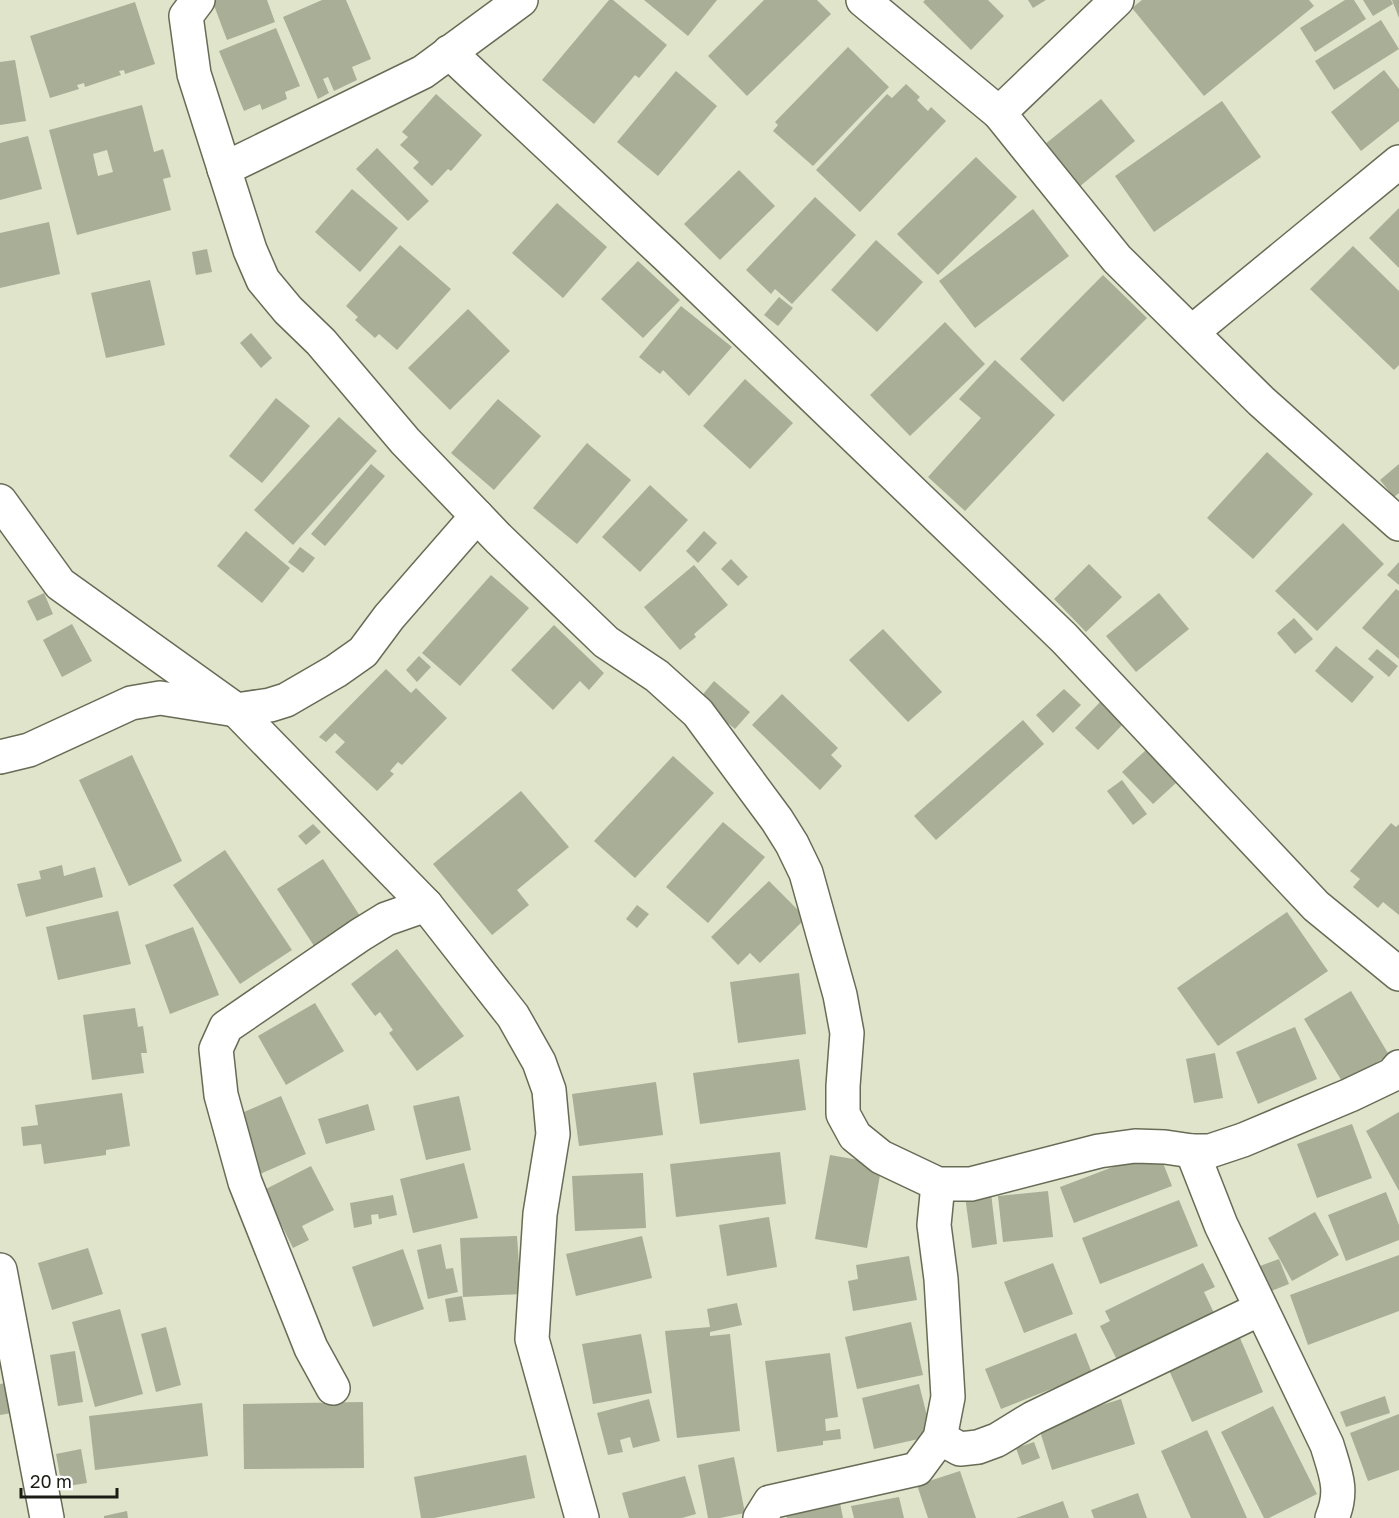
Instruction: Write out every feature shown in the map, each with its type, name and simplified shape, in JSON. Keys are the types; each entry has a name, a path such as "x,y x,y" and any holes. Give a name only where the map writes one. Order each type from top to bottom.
{"street":[{"path":"198,0 186,16 194,74 250,250 263,280 288,310 321,342 405,441 477,516 606,642 657,676 698,713 777,820 792,844 806,873 840,995 846,1032 843,1114 855,1136 881,1157 938,1184 971,1184 1098,1151 1135,1146 1165,1147 1192,1152 1210,1150 1243,1140 1350,1095 1392,1075 1399,1067"},
{"path":"224,169 423,72 521,0"},
{"path":"863,0 999,113 1117,259 1261,401 1399,524"},
{"path":"999,113 1117,0"},
{"path":"449,52 1064,638 1316,906 1399,974"},
{"path":"1192,332 1399,162"},
{"path":"0,501 60,584 237,710 426,905 513,1016 539,1062 549,1090 554,1134 540,1214 532,1339 582,1518"},
{"path":"0,757 29,750 131,703 160,698 237,710 286,700 336,671 363,652 389,617 477,516"},
{"path":"333,1388 311,1348 245,1182 221,1095 216,1049 226,1027 360,935 386,919 426,905"},
{"path":"1192,1152 1221,1225 1327,1445 1339,1483 1332,1518"},
{"path":"760,1518 770,1502 918,1468 939,1438 948,1397 941,1279 934,1226 938,1184"},
{"path":"0,1270 47,1518"},
{"path":"939,1438 960,1449 978,1447 997,1440 1034,1418 1260,1309"}],"building":[{"path":"212,0 267,0 275,22 227,40"},
{"path":"322,0 346,0 371,59 352,67 357,80 334,91 328,77 323,79 329,93 318,99 283,17"},
{"path":"609,0 613,0 667,45 639,78 635,75 594,124 542,80"},
{"path":"644,0 717,0 688,36"},
{"path":"764,0 817,0 831,14 747,96 708,56"},
{"path":"925,0 988,0 1004,16 971,50 923,2"},
{"path":"1028,0 1046,0 1033,8"},
{"path":"1142,0 1309,0 1314,6 1204,96 1132,8"},
{"path":"1345,0 1354,0 1366,19 1315,52 1300,28"},
{"path":"1363,0 1391,0 1393,4 1373,16"},
{"path":"1392,0 1399,0 1399,18"},
{"path":"135,2 155,64 125,74 124,70 119,71 121,75 85,87 84,83 77,85 79,89 50,98 30,36"},
{"path":"1381,20 1399,49 1334,90 1315,61"},
{"path":"276,28 300,86 285,92 287,99 262,110 260,104 244,111 219,51"},
{"path":"848,47 889,87 813,166 773,131 778,125 775,122"},
{"path":"15,60 26,121 0,125 0,62"},
{"path":"1384,70 1399,89 1399,121 1361,151 1331,112"},
{"path":"676,71 717,106 658,176 617,142"},
{"path":"906,84 920,97 917,100 928,111 931,107 946,121 860,212 816,170 887,94 892,98"},
{"path":"436,94 482,135 451,171 448,169 432,186 413,168 419,162 400,145 408,137 402,132"},
{"path":"1101,99 1135,141 1079,187 1044,145"},
{"path":"1222,101 1261,157 1154,232 1115,176"},
{"path":"142,105 154,152 163,149 171,177 163,179 171,210 77,235 49,130","holes":["107,150 113,172 98,176 93,154"]},
{"path":"28,136 42,189 0,200 0,143"},
{"path":"377,148 429,201 408,221 356,169"},
{"path":"976,157 1017,197 938,275 897,234"},
{"path":"739,170 775,206 720,260 684,224"},
{"path":"352,189 398,228 360,272 315,232"},
{"path":"815,197 856,235 792,304 775,289 771,294 746,270"},
{"path":"557,203 607,247 563,298 512,253"},
{"path":"1399,208 1399,268 1369,238"},
{"path":"1033,209 1069,256 975,328 939,281"},
{"path":"49,222 60,274 0,288 0,233"},
{"path":"876,240 923,282 877,332 831,290"},
{"path":"400,245 451,289 397,350 379,334 375,338 355,320 358,317 346,306"},
{"path":"1353,246 1399,291 1399,365 1394,370 1310,289"},
{"path":"207,249 212,272 196,275 192,252"},
{"path":"638,261 680,300 643,338 601,299"},
{"path":"1103,275 1147,318 1063,402 1020,359"},
{"path":"150,280 165,345 106,358 91,293"},
{"path":"779,297 793,308 778,326 764,315"},
{"path":"681,306 732,347 689,396 663,370 660,374 639,357"},
{"path":"468,309 510,351 450,410 408,368"},
{"path":"945,322 985,364 910,436 870,395"},
{"path":"251,333 272,358 261,368 240,343"},
{"path":"995,360 1055,415 965,511 928,477 981,418 959,399"},
{"path":"745,379 793,423 750,469 703,426"},
{"path":"276,398 310,426 262,483 229,456"},
{"path":"498,399 541,436 494,490 451,453"},
{"path":"339,417 377,451 293,545 254,510"},
{"path":"587,443 631,480 577,544 533,508"},
{"path":"1267,452 1313,494 1253,559 1207,518"},
{"path":"371,464 385,476 325,546 311,534"},
{"path":"1399,464 1399,493 1394,497 1380,480"},
{"path":"650,485 688,520 640,572 602,537"},
{"path":"1343,523 1384,564 1317,631 1275,591"},
{"path":"246,531 290,568 262,603 217,566"},
{"path":"704,531 717,543 698,563 686,551"},
{"path":"300,547 315,558 303,573 288,562"},
{"path":"731,559 748,577 738,586 721,569"},
{"path":"1399,562 1399,585 1387,575"},
{"path":"1089,564 1122,597 1086,632 1054,599"},
{"path":"694,565 728,605 694,634 696,637 680,650 644,607"},
{"path":"491,575 529,608 460,686 422,653"},
{"path":"1396,589 1399,591 1399,659 1362,628"},
{"path":"44,593 53,614 37,621 27,601"},
{"path":"1159,593 1189,629 1136,672 1106,636"},
{"path":"1294,618 1313,639 1295,654 1277,633"},
{"path":"72,624 92,661 62,677 43,640"},
{"path":"554,625 604,673 589,690 580,681 553,710 511,670"},
{"path":"883,629 942,692 908,722 849,660"},
{"path":"1336,646 1374,677 1352,703 1315,671"},
{"path":"1377,649 1398,666 1389,677 1368,659"},
{"path":"419,656 431,667 417,682 406,670"},
{"path":"386,669 411,693 416,688 447,718 402,765 398,762 390,771 394,774 377,791 335,752 345,742 335,733 326,742 319,737"},
{"path":"714,681 750,712 735,729 699,699"},
{"path":"1064,689 1081,705 1053,733 1036,715"},
{"path":"782,694 838,748 831,755 842,766 820,790 752,725"},
{"path":"1103,699 1126,721 1098,750 1075,728"},
{"path":"1023,720 1044,744 936,840 914,816"},
{"path":"1146,750 1176,783 1153,804 1122,772"},
{"path":"132,755 182,861 129,886 79,780"},
{"path":"673,756 714,793 635,878 594,841"},
{"path":"1122,780 1147,814 1133,825 1107,791"},
{"path":"521,791 569,847 517,890 529,905 492,935 433,864"},
{"path":"723,822 765,857 708,923 666,887"},
{"path":"1391,823 1396,827 1399,824 1399,915 1383,902 1378,908 1353,887 1360,879 1350,871"},
{"path":"313,824 321,832 306,845 298,836"},
{"path":"225,850 292,950 240,984 173,885"},
{"path":"323,859 362,919 316,949 277,889"},
{"path":"62,865 64,876 95,867 103,897 26,917 17,884 41,879 39,871"},
{"path":"769,881 806,918 760,963 750,953 738,965 711,937"},
{"path":"637,905 649,914 637,928 626,919"},
{"path":"118,911 131,964 58,980 46,927"},
{"path":"1287,912 1328,971 1218,1046 1177,988"},
{"path":"193,927 219,995 170,1014 145,945"},
{"path":"397,949 464,1036 417,1071 389,1033 393,1030 380,1012 375,1016 351,984"},
{"path":"799,973 806,1034 738,1043 730,982"},
{"path":"1351,991 1389,1055 1343,1083 1304,1019"},
{"path":"315,1003 344,1051 286,1085 258,1036"},
{"path":"135,1008 138,1027 143,1026 147,1053 141,1053 144,1073 92,1080 83,1015"},
{"path":"1295,1027 1317,1079 1258,1104 1236,1052"},
{"path":"1215,1053 1223,1098 1194,1103 1186,1059"},
{"path":"799,1059 806,1110 700,1124 693,1073"},
{"path":"656,1082 663,1135 579,1146 572,1094"},
{"path":"122,1093 130,1146 106,1150 106,1155 44,1164 41,1144 23,1146 21,1127 38,1125 35,1105"},
{"path":"281,1096 306,1154 260,1174 235,1116"},
{"path":"459,1096 471,1150 426,1160 413,1106"},
{"path":"368,1104 375,1130 326,1144 318,1119"},
{"path":"1399,1112 1399,1191 1366,1131"},
{"path":"1352,1124 1372,1178 1317,1198 1297,1144"},
{"path":"1158,1150 1172,1186 1074,1223 1060,1187"},
{"path":"780,1152 786,1204 676,1217 670,1164"},
{"path":"830,1155 882,1164 867,1248 815,1239"},
{"path":"464,1163 478,1218 413,1233 400,1179"},
{"path":"311,1166 334,1210 302,1226 309,1240 293,1248 264,1190"},
{"path":"643,1173 646,1228 575,1231 572,1176"},
{"path":"1048,1191 1053,1237 1003,1242 998,1196"},
{"path":"1386,1192 1399,1225 1399,1240 1346,1261 1328,1215"},
{"path":"991,1193 997,1244 972,1248 965,1196"},
{"path":"393,1195 397,1215 379,1219 378,1214 371,1215 372,1224 354,1228 350,1203"},
{"path":"1179,1200 1198,1246 1100,1284 1082,1238"},
{"path":"1315,1212 1339,1255 1292,1281 1268,1238"},
{"path":"769,1217 777,1267 727,1276 719,1225"},
{"path":"517,1236 521,1294 463,1297 460,1238"},
{"path":"642,1236 652,1278 576,1296 566,1254"},
{"path":"441,1244 446,1269 453,1268 458,1292 428,1299 417,1250"},
{"path":"88,1248 103,1294 52,1310 38,1263"},
{"path":"403,1249 424,1309 373,1327 352,1267"},
{"path":"1399,1255 1399,1311 1308,1345 1290,1295"},
{"path":"909,1256 917,1300 853,1311 848,1281 858,1279 856,1265"},
{"path":"1279,1259 1289,1284 1269,1292 1260,1266"},
{"path":"1053,1263 1073,1314 1024,1333 1004,1282"},
{"path":"1203,1263 1215,1287 1204,1292 1215,1315 1118,1362 1100,1326 1110,1321 1105,1311"},
{"path":"462,1296 466,1320 449,1322 445,1299"},
{"path":"737,1303 742,1325 710,1332 710,1336 730,1334 740,1431 677,1438 665,1331 710,1327 707,1309"},
{"path":"120,1309 143,1394 95,1407 72,1322"},
{"path":"911,1322 923,1375 857,1389 845,1337"},
{"path":"166,1327 181,1385 156,1392 141,1334"},
{"path":"1076,1333 1092,1373 1001,1409 985,1369"},
{"path":"641,1334 652,1393 593,1404 582,1344"},
{"path":"1240,1338 1263,1392 1192,1422 1168,1368"},
{"path":"75,1351 83,1402 58,1406 50,1355"},
{"path":"830,1353 838,1417 825,1419 826,1431 840,1429 841,1439 823,1441 823,1445 777,1452 765,1361"},
{"path":"12,1382 18,1412 0,1415 0,1384"},
{"path":"919,1384 932,1436 874,1449 862,1398"},
{"path":"1385,1396 1390,1413 1346,1427 1340,1412"},
{"path":"649,1399 660,1441 633,1448 630,1437 620,1440 623,1452 608,1455 597,1413"},
{"path":"1121,1399 1135,1444 1052,1470 1038,1425"},
{"path":"363,1402 364,1468 244,1469 243,1404"},
{"path":"202,1403 208,1456 95,1470 89,1416"},
{"path":"1273,1406 1317,1494 1269,1518 1264,1518 1221,1432"},
{"path":"1399,1414 1399,1470 1368,1481 1350,1433"},
{"path":"1207,1430 1247,1518 1191,1518 1161,1451"},
{"path":"1034,1442 1040,1458 1022,1465 1016,1448"},
{"path":"81,1449 87,1483 62,1487 56,1454"},
{"path":"526,1455 535,1498 434,1518 421,1518 414,1477"},
{"path":"734,1457 745,1513 708,1518 698,1465"},
{"path":"960,1471 976,1518 928,1518 917,1485"},
{"path":"685,1476 696,1514 682,1518 629,1518 622,1493"},
{"path":"1138,1493 1147,1518 1094,1518 1091,1510"},
{"path":"899,1497 904,1518 854,1518 851,1506"},
{"path":"839,1498 843,1518 787,1518 785,1511"},
{"path":"1063,1501 1069,1518 1016,1518"},
{"path":"127,1511 128,1518 104,1518 104,1516"}]}
